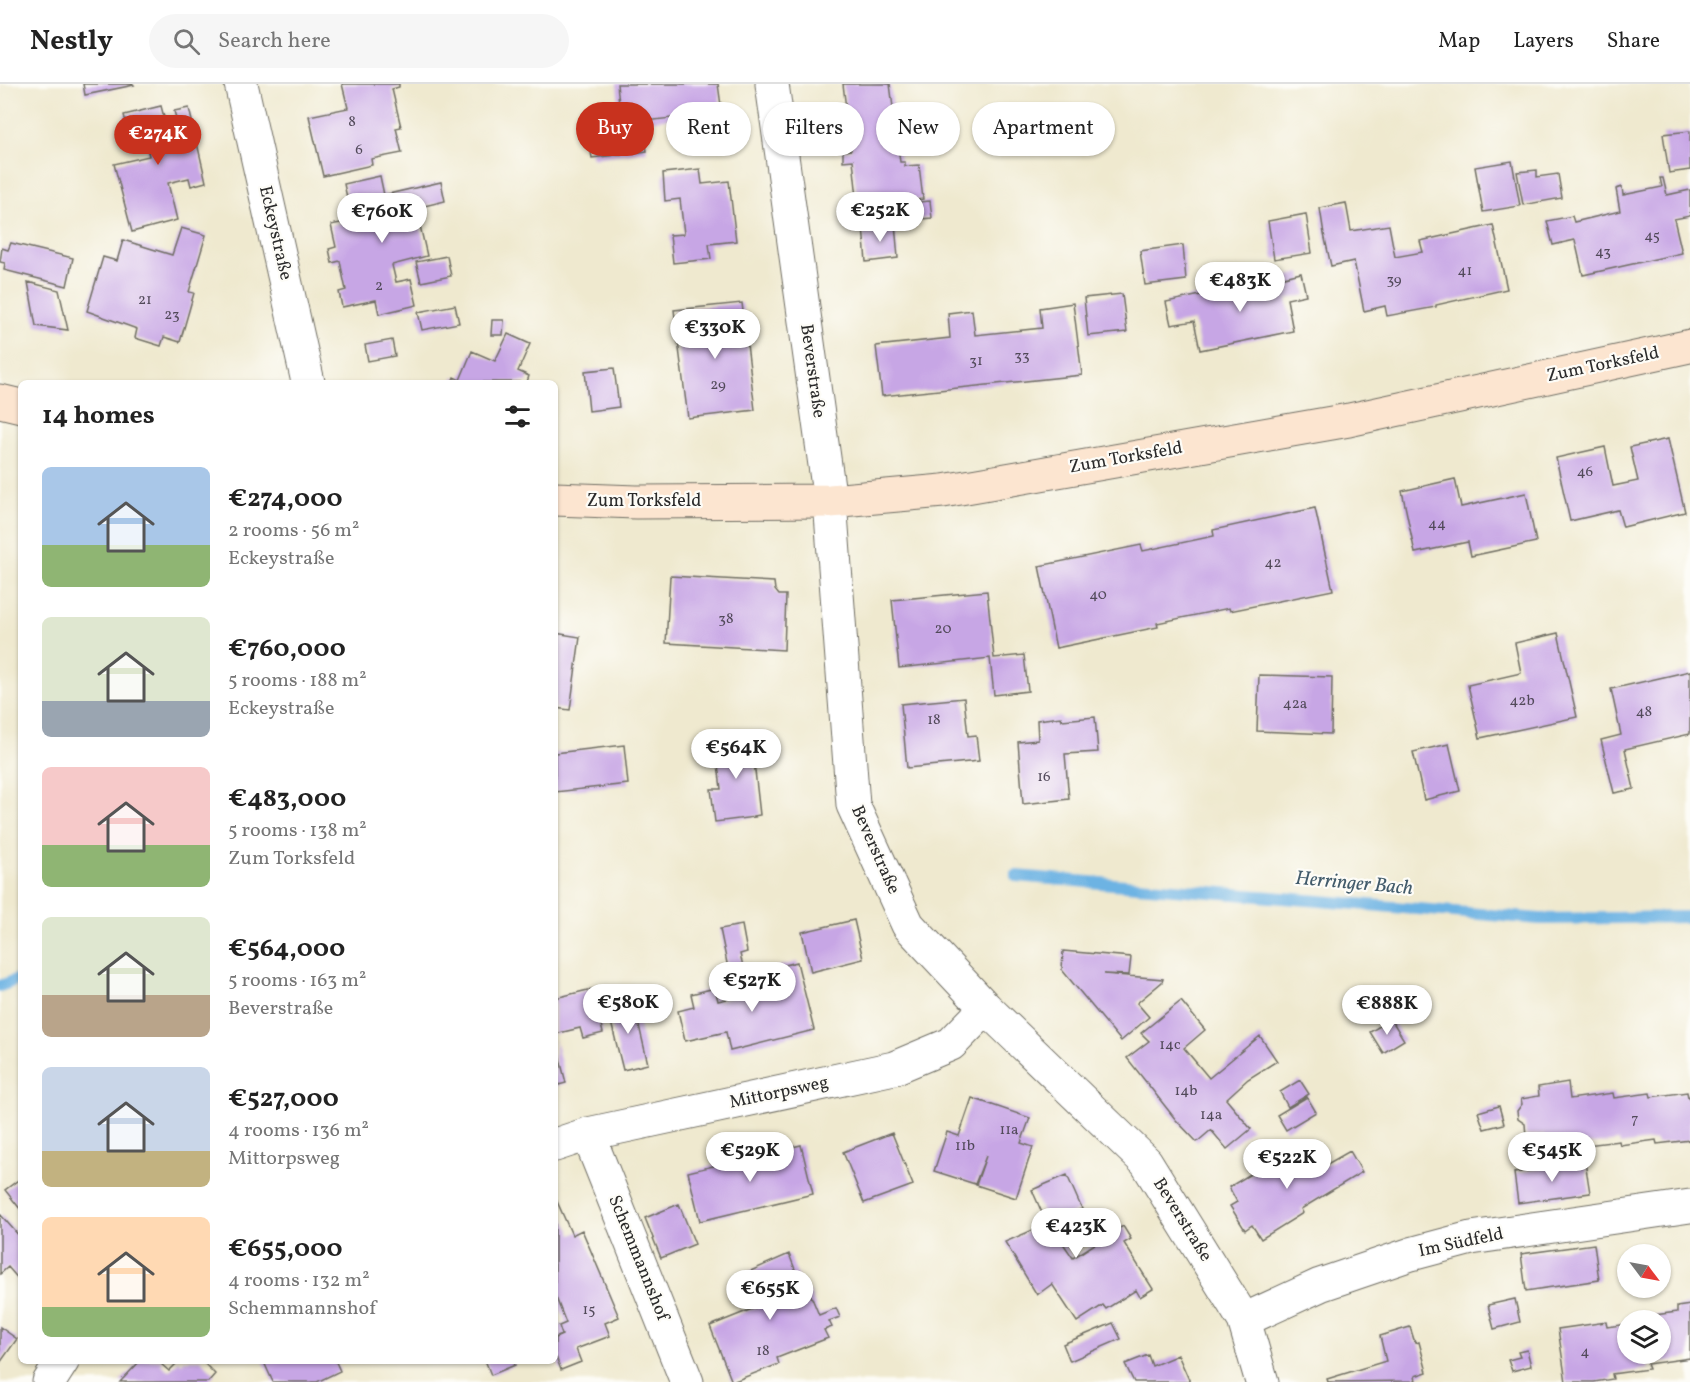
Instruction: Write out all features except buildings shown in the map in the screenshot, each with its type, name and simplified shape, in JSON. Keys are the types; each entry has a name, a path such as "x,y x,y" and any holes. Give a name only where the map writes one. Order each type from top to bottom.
{"main road":[{"name":"Zum Torksfeld","path":"558,499 636,502 830,501 944,491 1349,420 1690,346"},
{"path":"0,401 18,405"}],"street":[{"name":"Eckeystraße","path":"241,84 308,380"},
{"name":"Beverstraße","path":"772,84 830,501 853,805 909,926 986,1008 1146,1162 1244,1320 1262,1382"},
{"name":"Mittorpsweg","path":"558,1144 588,1134 894,1068 951,1044 986,1008"},
{"name":"Schemmannshof","path":"588,1134 687,1382"},
{"name":"Im Südfeld","path":"1244,1320 1320,1285 1411,1254 1472,1238 1690,1206"},
{"path":"50,1382 61,1364"}],"waterway":[{"name":"Herringer Bach","path":"1016,876 1540,919 1690,917"},
{"name":"Herringer Bach","path":"0,986 18,979"}]}
